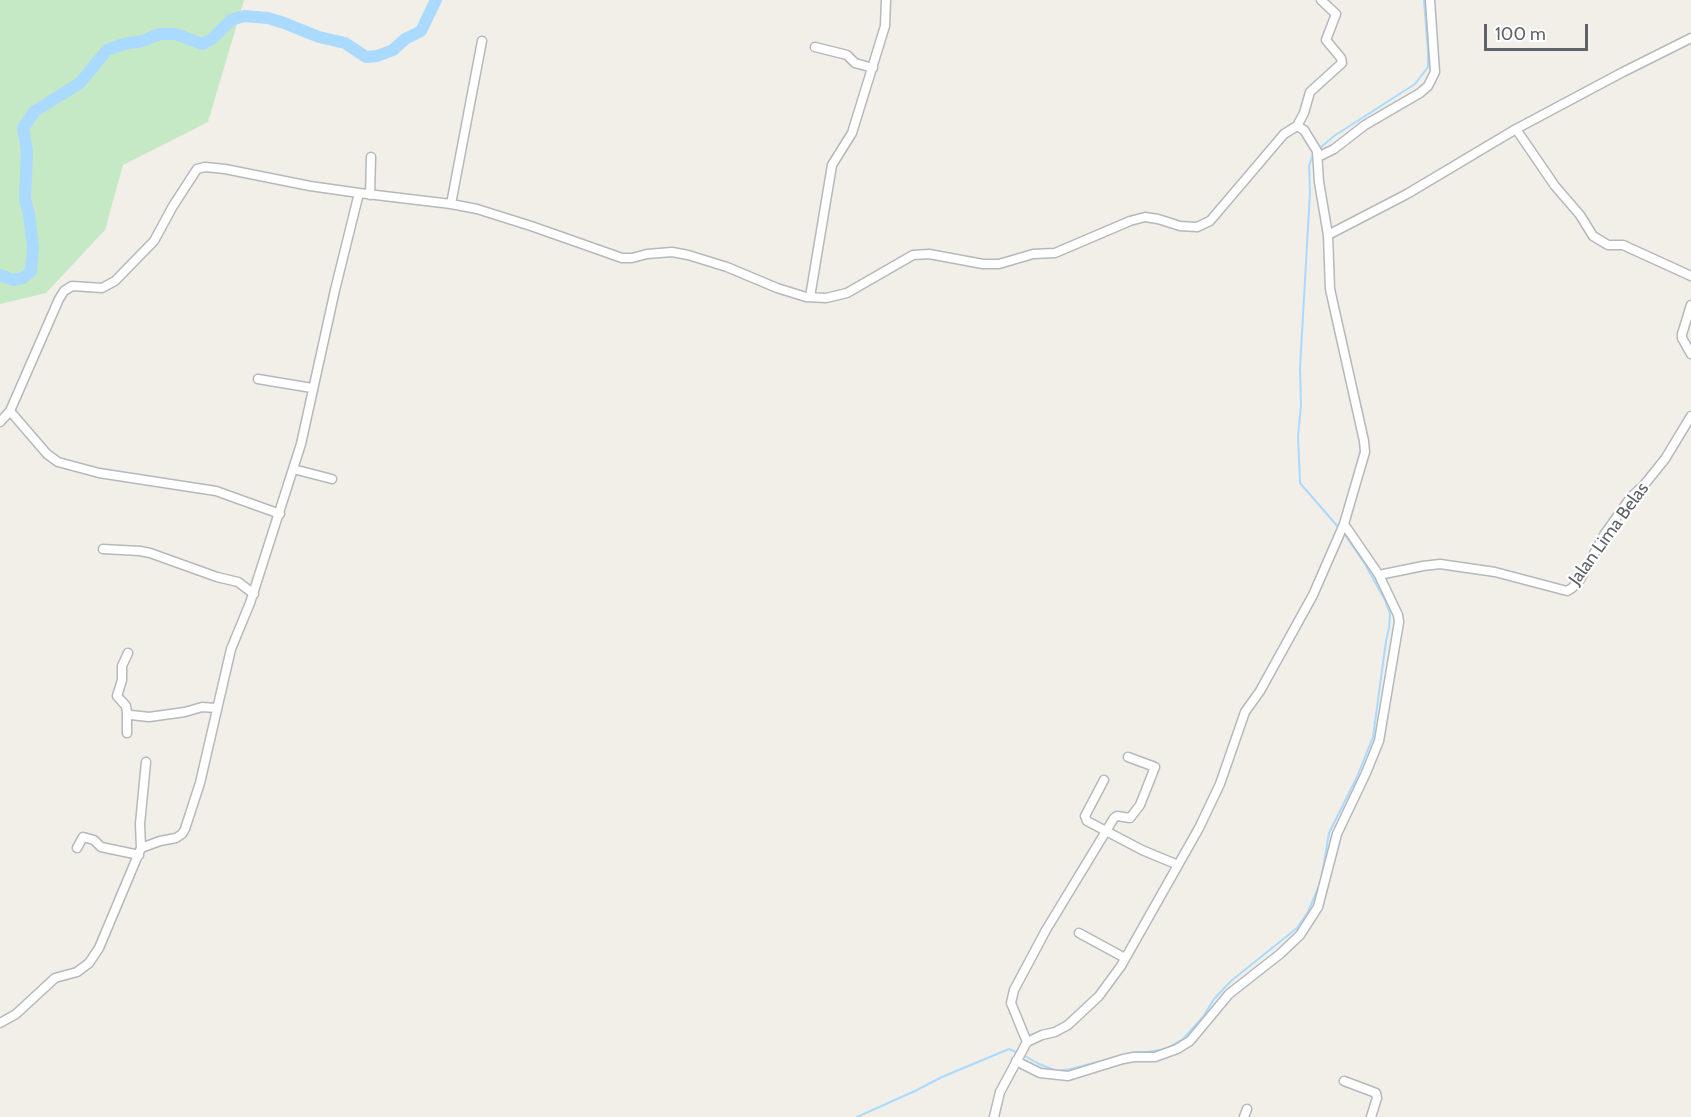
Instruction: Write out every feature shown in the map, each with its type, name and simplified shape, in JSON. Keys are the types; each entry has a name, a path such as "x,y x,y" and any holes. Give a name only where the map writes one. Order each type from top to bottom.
{"street":[{"path":"810,297 832,165 852,134 885,26 886,0"},
{"path":"0,422 10,411 64,291 72,286 102,288 115,281 154,242 173,206 197,169 205,167 225,169 310,186 477,209 622,258 672,252 688,255 727,267 777,288 810,297 826,298 847,293 913,255 930,254 983,264 999,264 1033,254 1055,253 1130,221 1145,217 1180,226 1197,227 1210,221 1284,134 1297,126 1304,113 1308,95 1342,63 1341,58 1326,38 1335,22 1336,14 1321,0"},
{"path":"1317,151 1334,149 1365,125 1428,86 1435,72 1430,0"},
{"path":"1328,235 1407,194 1516,129 1614,76 1691,38"},
{"path":"451,204 482,40"},
{"path":"815,47 847,56 855,63 873,68"},
{"path":"994,1117 1000,1092 1026,1044 1042,1035 1055,1032 1084,1012 1099,996 1125,958 1199,828 1220,784 1245,712 1260,691 1308,604 1343,526 1365,452 1364,441 1330,289 1328,235 1319,182 1317,151 1304,130 1297,126"},
{"path":"1516,129 1593,236 1608,245 1623,245 1691,276"},
{"path":"370,195 372,157"},
{"path":"77,848 83,837 94,840 101,847 140,852 160,841 176,838 182,834 200,783 231,649 254,594 301,444 312,388 359,193"},
{"path":"1691,305 1682,338 1691,354"},
{"path":"258,379 312,388"},
{"path":"10,411 47,454 58,462 99,473 216,491 279,514"},
{"name":"Jalan Lima Belas","path":"1379,575 1440,564 1502,573 1567,591 1581,578 1604,536 1631,497 1665,459 1691,416"},
{"path":"293,469 332,479"},
{"path":"1017,1059 1040,1073 1050,1076 1068,1076 1123,1059 1155,1057 1177,1049 1190,1041 1229,994 1280,954 1300,935 1318,908 1337,834 1379,741 1399,622 1398,615 1379,575 1343,526"},
{"path":"103,549 140,551 238,582 254,594"},
{"path":"126,733 126,706 117,693 122,680 122,666 128,654"},
{"path":"127,713 149,717 202,707 216,708"},
{"path":"1026,1044 1011,1003 1014,990 1046,930 1105,831 1116,816 1131,817 1140,805 1155,769 1128,757"},
{"path":"0,1023 16,1014 56,978 77,972 89,963 99,948 140,852 140,824 146,762"},
{"path":"1104,780 1085,819 1142,850 1178,865"},
{"path":"1079,933 1125,958"},
{"path":"1344,1081 1376,1093 1377,1098 1371,1117"}],"green space":[{"path":"0,0 244,0 208,122 123,165 105,230 46,293 0,304"}],"waterway":[{"path":"0,275 13,280 23,278 31,271 33,247 25,199 27,151 23,128 35,111 80,83 107,50 143,41 159,34 176,34 202,44 212,39 231,20 244,16 268,18 319,37 345,43 366,57 377,56 393,50 405,39 421,31 436,0"},
{"path":"1320,148 1334,136 1415,84 1428,67 1424,0"},
{"path":"1313,154 1309,166 1310,192 1300,368 1301,405 1298,436 1300,483 1339,528"},
{"path":"1023,1055 1057,1071 1136,1052 1166,1049 1183,1039 1231,981 1297,928 1308,912 1321,881 1329,833 1357,777 1373,737 1389,628 1390,614 1385,600 1365,564 1343,532"},
{"path":"857,1117 942,1077 1009,1049 1018,1053"}]}
